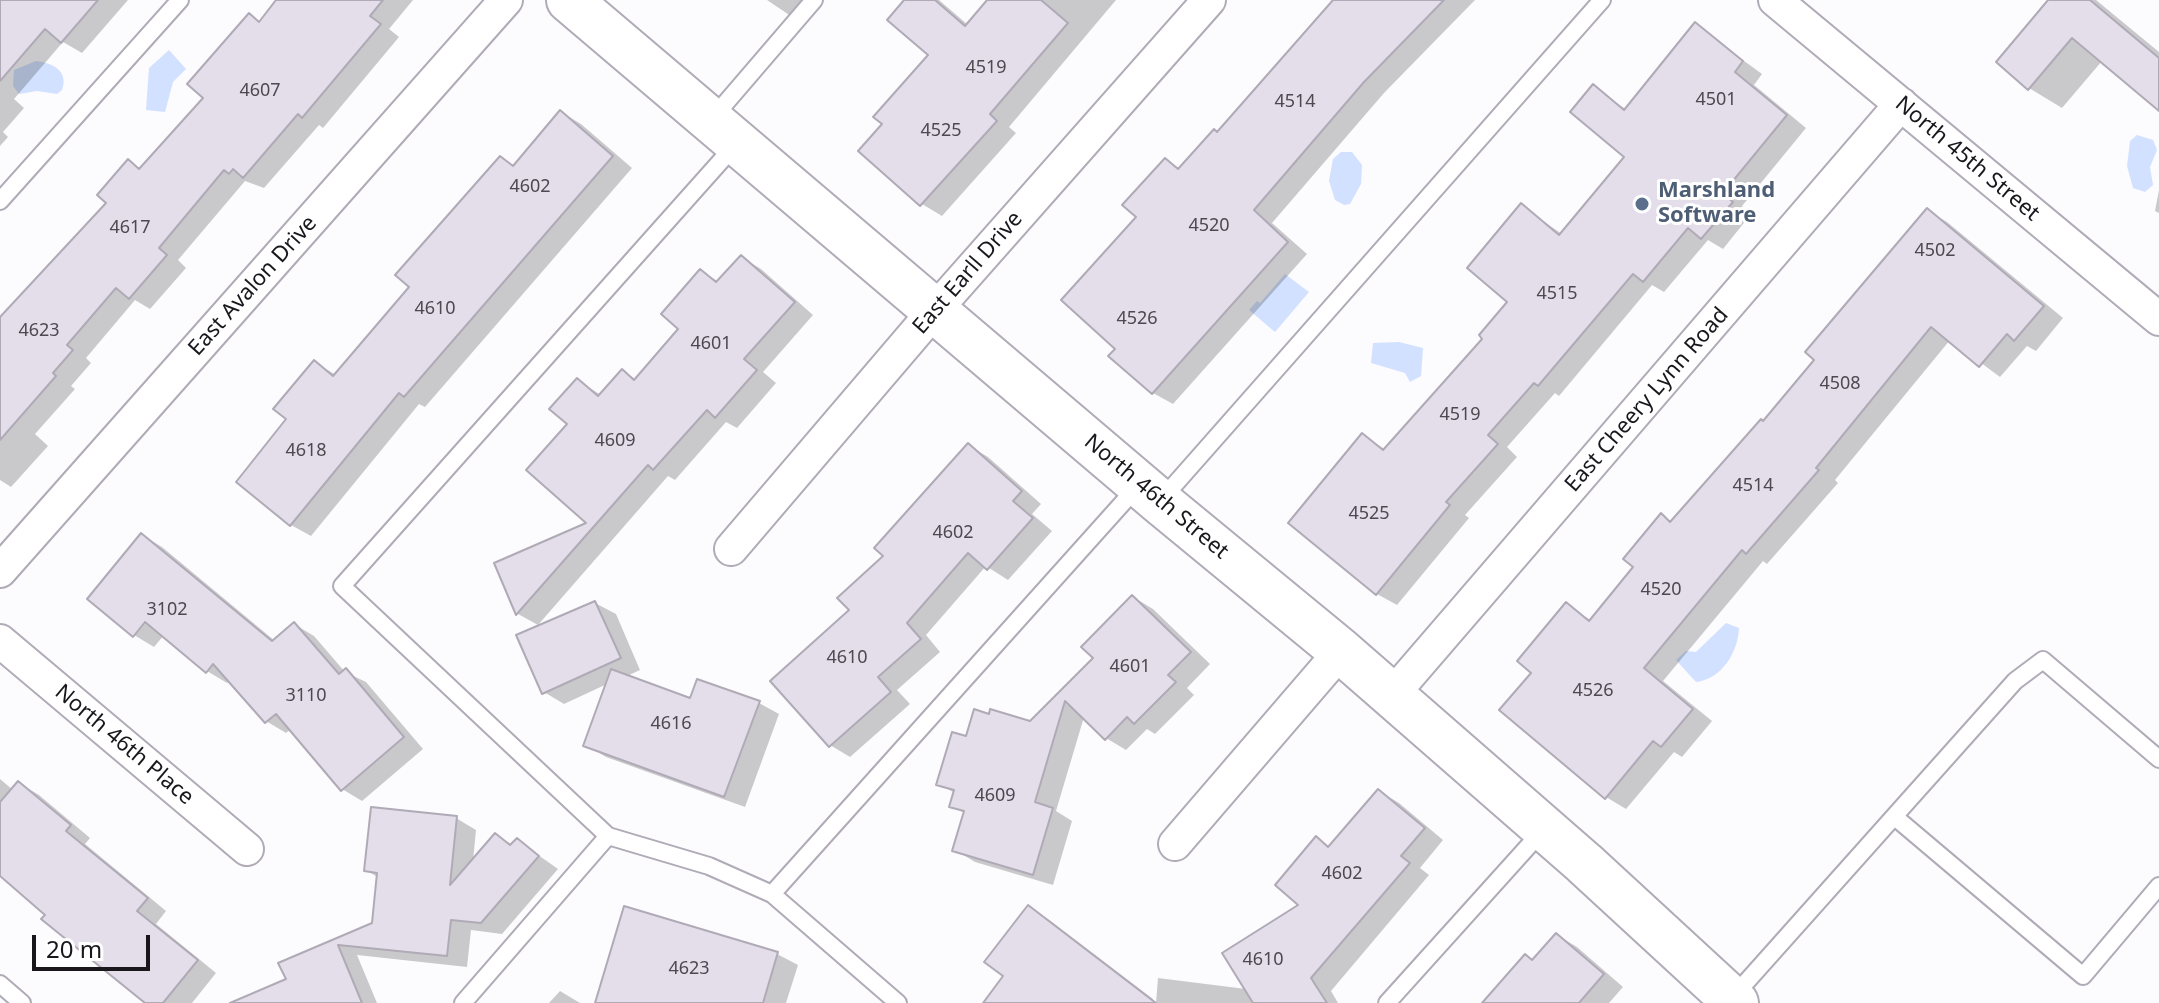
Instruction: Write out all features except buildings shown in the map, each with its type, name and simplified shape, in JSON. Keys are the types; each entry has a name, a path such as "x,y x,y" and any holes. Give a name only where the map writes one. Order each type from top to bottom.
{"street":[{"name":"East Avalon Drive","path":"0,571 506,0"},
{"name":"North 46th Street","path":"569,0 1149,493 1341,651 1545,829 1732,1002"},
{"name":"East Earll Drive","path":"731,549 935,310 1209,0"},
{"name":"North 45th Street","path":"1775,0 2159,319"},
{"name":"East Cheery Lynn Road","path":"1392,695 1901,104"},
{"name":"North 46th Place","path":"0,641 247,849"},
{"path":"1175,844 1341,651"}],"lane":[{"path":"0,201 180,0"},
{"path":"814,0 724,131 342,586 608,836 709,866 772,894 898,1003"},
{"path":"772,894 1149,493 1602,0"},
{"path":"1732,1002 2015,681 2043,660 2159,759"},
{"path":"1896,818 2083,976 2159,886"},
{"path":"1387,1003 1545,829"},
{"path":"463,1003 608,836"},
{"path":"0,984 22,1003"}],"water":[{"path":"169,50 186,69 173,82 165,112 146,110 149,68"},
{"path":"36,61 54,66 61,73 64,83 57,94 37,91 19,94 13,86 14,70"},
{"path":"2137,135 2153,140 2157,150 2150,167 2153,185 2145,192 2133,188 2127,166 2130,141"},
{"path":"1341,152 1352,152 1362,165 1361,184 1350,204 1344,205 1335,200 1329,181 1333,159"},
{"path":"1285,274 1309,292 1275,332 1249,310 1257,301 1260,303"},
{"path":"1399,342 1423,348 1421,376 1410,382 1405,373 1371,363 1373,343"},
{"path":"1726,623 1739,628 1732,655 1714,676 1696,682 1676,660 1686,651 1696,652"}],"place":[{"name":"Marshland Software","path":"1642,204"}]}
